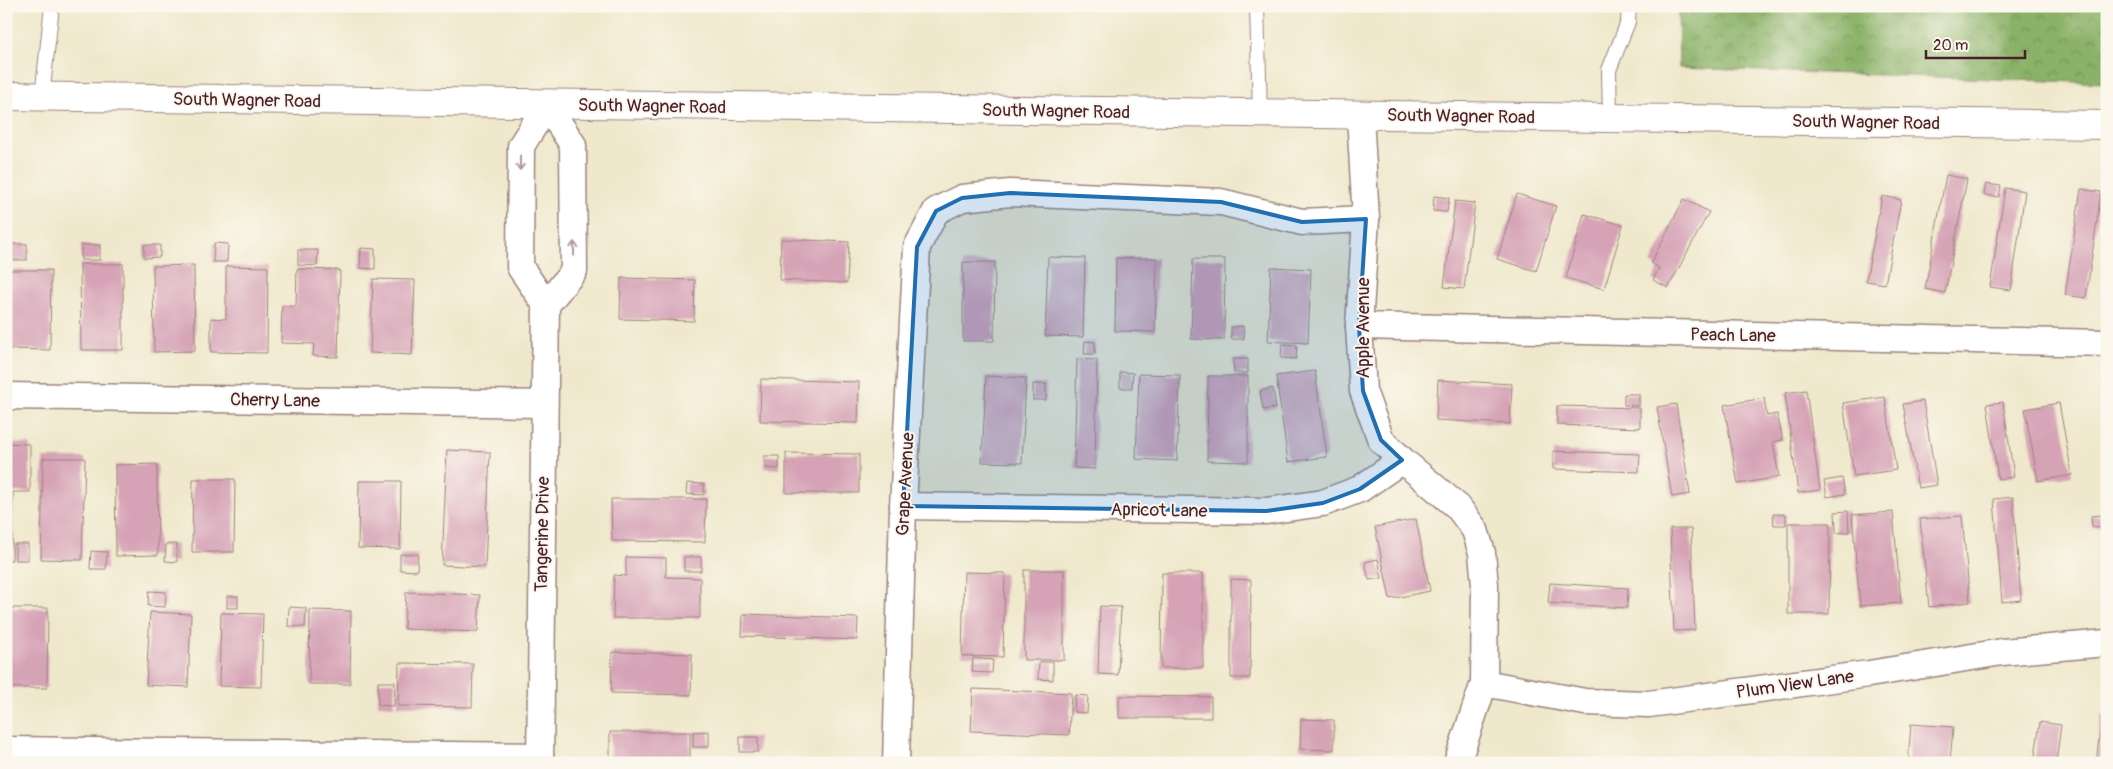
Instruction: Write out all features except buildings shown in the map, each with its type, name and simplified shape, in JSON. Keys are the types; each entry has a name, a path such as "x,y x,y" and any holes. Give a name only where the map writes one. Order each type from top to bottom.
{"main road":[{"name":"South Wagner Road","path":"6,96 547,105 2107,125"}],"street":[{"path":"547,105 573,145 574,271 546,305 520,267 520,146 547,105"},
{"name":"Apple Avenue","path":"1360,115 1366,219 1359,326 1362,391 1381,440 1402,460 1458,506 1475,530 1482,553 1485,585 1484,683 1458,763"},
{"name":"Grape Avenue","path":"896,763 903,506 917,246 936,211 962,198 1010,193 1221,202 1302,222 1366,219"},
{"name":"Tangerine Drive","path":"540,759 546,305"},
{"name":"Peach Lane","path":"1359,326 2107,344"},
{"name":"Cherry Lane","path":"6,396 544,404"},
{"name":"Apricot Lane","path":"903,506 1266,511 1323,504 1360,489 1402,460"},
{"name":"Plum View Lane","path":"1484,683 1585,702 1649,704 1869,674 2002,652 2107,643"},
{"path":"6,750 540,759"}],"lane":[{"path":"42,97 52,6"},
{"path":"1257,6 1260,114"},
{"path":"1610,118 1609,70 1628,22 1629,6"}],"highlighted area":[{"path":"1010,193 1221,202 1302,222 1366,219 1359,326 1363,391 1381,440 1402,460 1360,489 1323,503 1266,511 903,506 917,247 936,211 962,198"}],"green space":[{"path":"1678,6 2107,6 2107,83 1679,68"}]}
